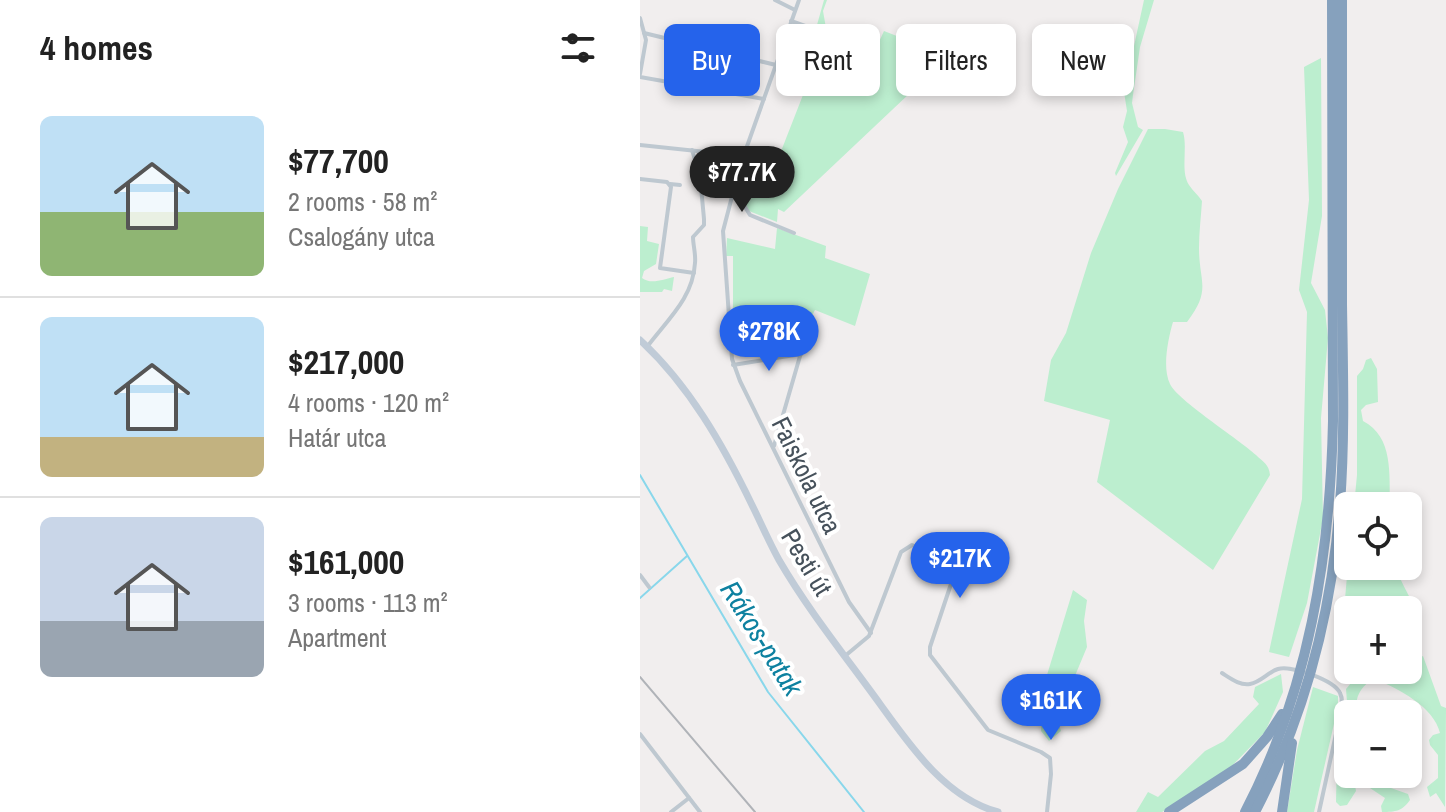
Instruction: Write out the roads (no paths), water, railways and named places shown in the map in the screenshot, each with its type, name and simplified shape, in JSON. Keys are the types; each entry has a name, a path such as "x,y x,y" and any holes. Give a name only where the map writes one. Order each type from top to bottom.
{"highway":[{"path":"1309,661 1332,483 1332,0"},
{"path":"1282,812 1301,689 1331,585 1342,476 1342,0"},
{"path":"1169,812 1243,764 1301,689"},
{"path":"1245,812 1301,689"},
{"path":"1255,812 1296,717"}],"main road":[{"name":"Pesti út","path":"640,340 667,365 687,392 730,461 783,568 921,758 976,808 998,812"}],"street":[{"path":"775,0 795,10"},
{"name":"Faiskola utca","path":"790,24 799,0"},
{"path":"640,18 646,46 640,75 764,99"},
{"path":"791,21 800,24"},
{"path":"644,33 776,65"},
{"name":"Faiskola utca","path":"776,65 744,156 723,231 733,365 849,602 871,633"},
{"path":"640,145 744,156"},
{"path":"647,347 686,298 694,273 693,237 704,219 700,176 692,150"},
{"path":"640,179 680,185"},
{"path":"670,184 660,268 694,273"},
{"path":"734,189 749,214 794,233"},
{"path":"773,446 809,325"},
{"path":"733,365 801,354"},
{"path":"845,656 864,643 871,633 901,552 912,545 952,561 955,565 930,655 988,730 1050,758 1047,812"},
{"path":"640,575 649,587"},
{"path":"1222,673 1236,682 1250,684 1277,669 1291,669 1325,679 1339,690 1342,695 1341,711 1319,812"},
{"path":"640,734 700,812"},
{"path":"671,812 689,798"}],"waterway":[{"name":"Rákos-patak","path":"640,475 768,692 864,812"},
{"path":"640,598 687,556"}],"railway":[{"path":"640,677 755,812"}]}
